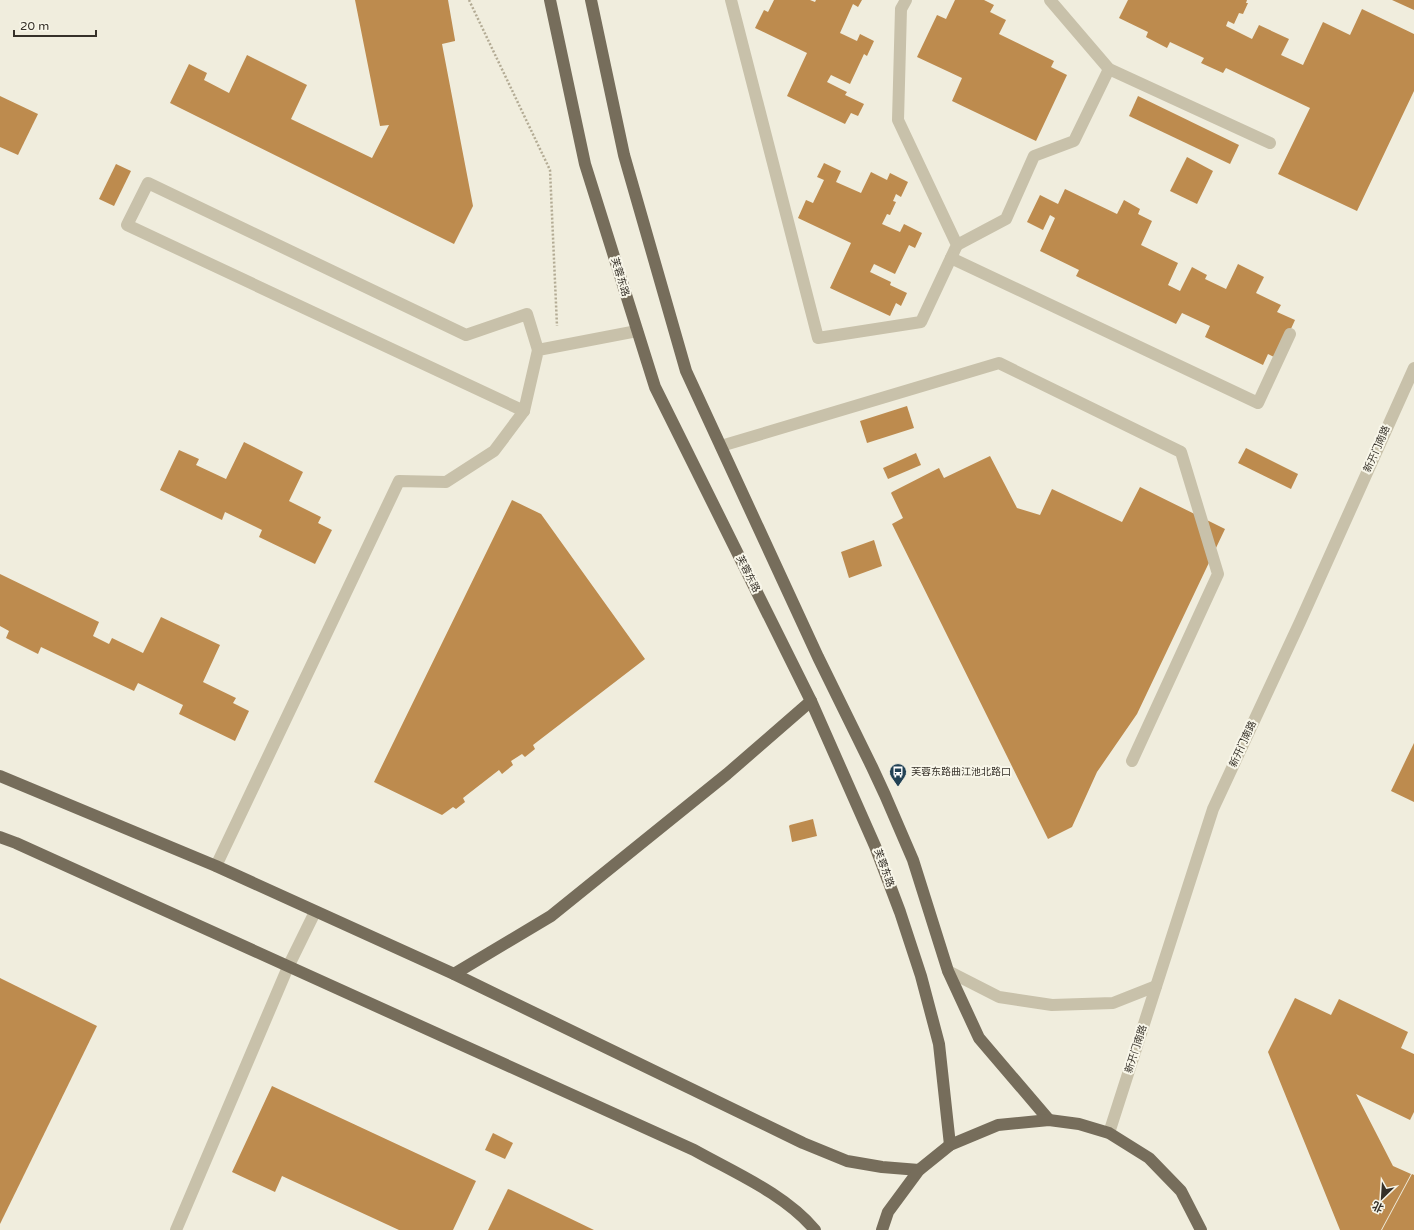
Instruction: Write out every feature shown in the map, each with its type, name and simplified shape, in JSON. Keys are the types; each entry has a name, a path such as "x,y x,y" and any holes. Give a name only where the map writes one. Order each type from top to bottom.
{"main road":[{"name":"芙蓉东路","path":"550,0 585,164 655,387 811,701 875,846 900,912 921,976 939,1044 950,1145"},
{"path":"591,0 624,155 686,371 818,657 885,795 913,860 948,971 979,1038 1049,1120"},
{"path":"454,974 551,916 727,774 811,701"},
{"path":"0,776 216,866 454,974 803,1143 847,1161 882,1167 919,1170"},
{"path":"0,837 694,1150 775,1196 805,1218 815,1230"},
{"path":"882,1230 888,1212 919,1170 950,1145 998,1125 1049,1120 1079,1124 1109,1133 1148,1158 1180,1191 1201,1230"}],"street":[{"path":"731,0 818,338 921,322 957,245 1006,219 1034,156 1074,141 1109,69"},
{"path":"906,0 901,10 898,120 957,245"},
{"path":"1050,0 1109,69 1270,143"},
{"path":"216,866 399,481 446,482 494,451 524,411 538,350 527,314 466,334 148,183 127,225 524,411"},
{"path":"951,258 1258,403 1290,334"},
{"path":"538,350 637,330"},
{"path":"721,446 999,363 1181,452 1218,574 1132,761"},
{"name":"新开门南路","path":"1109,1133 1213,809 1303,615 1414,368"},
{"path":"176,1230 288,967 315,912"},
{"path":"948,971 999,997 1052,1005 1113,1003 1156,986"}],"path":[{"path":"469,0 550,170 557,347"}],"building":[{"path":"355,0 448,0 455,41 442,44 473,206 454,244 170,103 189,64 207,73 204,80 229,93 247,55 307,85 291,119 372,158 389,125 380,126"},
{"path":"774,0 810,0 815,2 816,0 862,0 858,7 853,4 840,33 857,41 860,34 874,41 867,56 864,54 850,84 831,75 827,82 847,92 845,95 864,104 858,116 851,113 845,124 787,96 807,53 755,28 764,10 768,12"},
{"path":"955,0 984,0 994,5 990,12 1006,20 999,34 1054,61 1051,67 1067,75 1036,141 952,101 962,78 917,57 937,15 946,19"},
{"path":"1128,0 1247,0 1246,3 1248,3 1243,14 1239,13 1234,24 1228,21 1226,26 1252,39 1259,25 1289,39 1281,55 1303,65 1323,22 1350,35 1362,9 1414,34 1414,91 1357,211 1278,174 1310,108 1226,68 1223,73 1201,63 1204,58 1170,42 1167,48 1146,37 1148,32 1119,18"},
{"path":"1392,0 1414,0 1414,10"},
{"path":"0,96 38,114 18,155 0,147"},
{"path":"1138,96 1239,145 1230,164 1129,116"},
{"path":"1187,157 1213,171 1197,204 1170,191"},
{"path":"824,163 841,171 836,182 861,193 871,172 887,180 890,173 908,182 901,197 896,194 893,201 896,202 890,215 887,214 882,224 900,232 904,224 922,233 915,248 909,245 895,274 874,264 870,272 891,282 890,285 907,293 901,306 896,303 890,316 830,288 851,243 798,218 806,200 813,203 824,180 817,177"},
{"path":"116,164 131,171 114,206 99,199"},
{"path":"1065,189 1117,214 1124,200 1140,209 1138,214 1152,221 1141,245 1178,263 1168,285 1180,291 1192,267 1207,275 1205,279 1226,289 1238,264 1264,277 1256,293 1281,305 1277,312 1295,320 1285,342 1280,360 1268,354 1263,365 1205,337 1210,326 1182,313 1176,324 1076,276 1079,270 1040,251 1055,218 1050,215 1043,230 1027,222 1040,195 1058,204"},
{"path":"907,406 914,428 867,443 860,421"},
{"path":"244,442 303,472 289,501 321,517 318,523 332,530 315,564 259,537 262,530 225,512 222,520 160,490 179,450 199,459 196,465 226,479"},
{"path":"1246,448 1298,474 1291,489 1238,463"},
{"path":"916,453 921,465 888,479 883,468"},
{"path":"990,456 1017,508 1040,515 1052,489 1122,522 1140,487 1225,529 1137,714 1097,772 1072,827 1048,839 892,524 903,518 891,493 892,492 939,468 944,478"},
{"path":"512,500 541,514 645,659 533,745 535,749 525,757 522,754 511,761 513,765 502,774 499,770 463,798 465,802 456,809 453,807 442,815 374,782"},
{"path":"874,540 882,566 849,578 841,552"},
{"path":"0,574 99,622 93,636 109,644 112,638 143,653 161,617 220,645 203,682 236,698 233,703 249,711 235,741 179,714 183,705 138,683 134,691 41,647 38,654 6,638 9,631 0,626"},
{"path":"1414,743 1414,802 1391,791"},
{"path":"813,819 817,836 792,842 789,826"},
{"path":"0,978 97,1026 0,1224"},
{"path":"1295,998 1331,1015 1339,999 1408,1032 1401,1048 1414,1054 1414,1112 1410,1120 1356,1094 1393,1166 1411,1174 1381,1230 1340,1230 1268,1052"},
{"path":"272,1086 476,1181 453,1230 399,1230 282,1176 275,1192 232,1172"},
{"path":"493,1133 513,1143 505,1159 485,1150"},
{"path":"1412,1174 1414,1175 1414,1230 1382,1230"},
{"path":"508,1189 511,1190 594,1230 488,1230"}],"place":[{"name":"芙蓉东路曲江池北路口","path":"898,787"}]}
